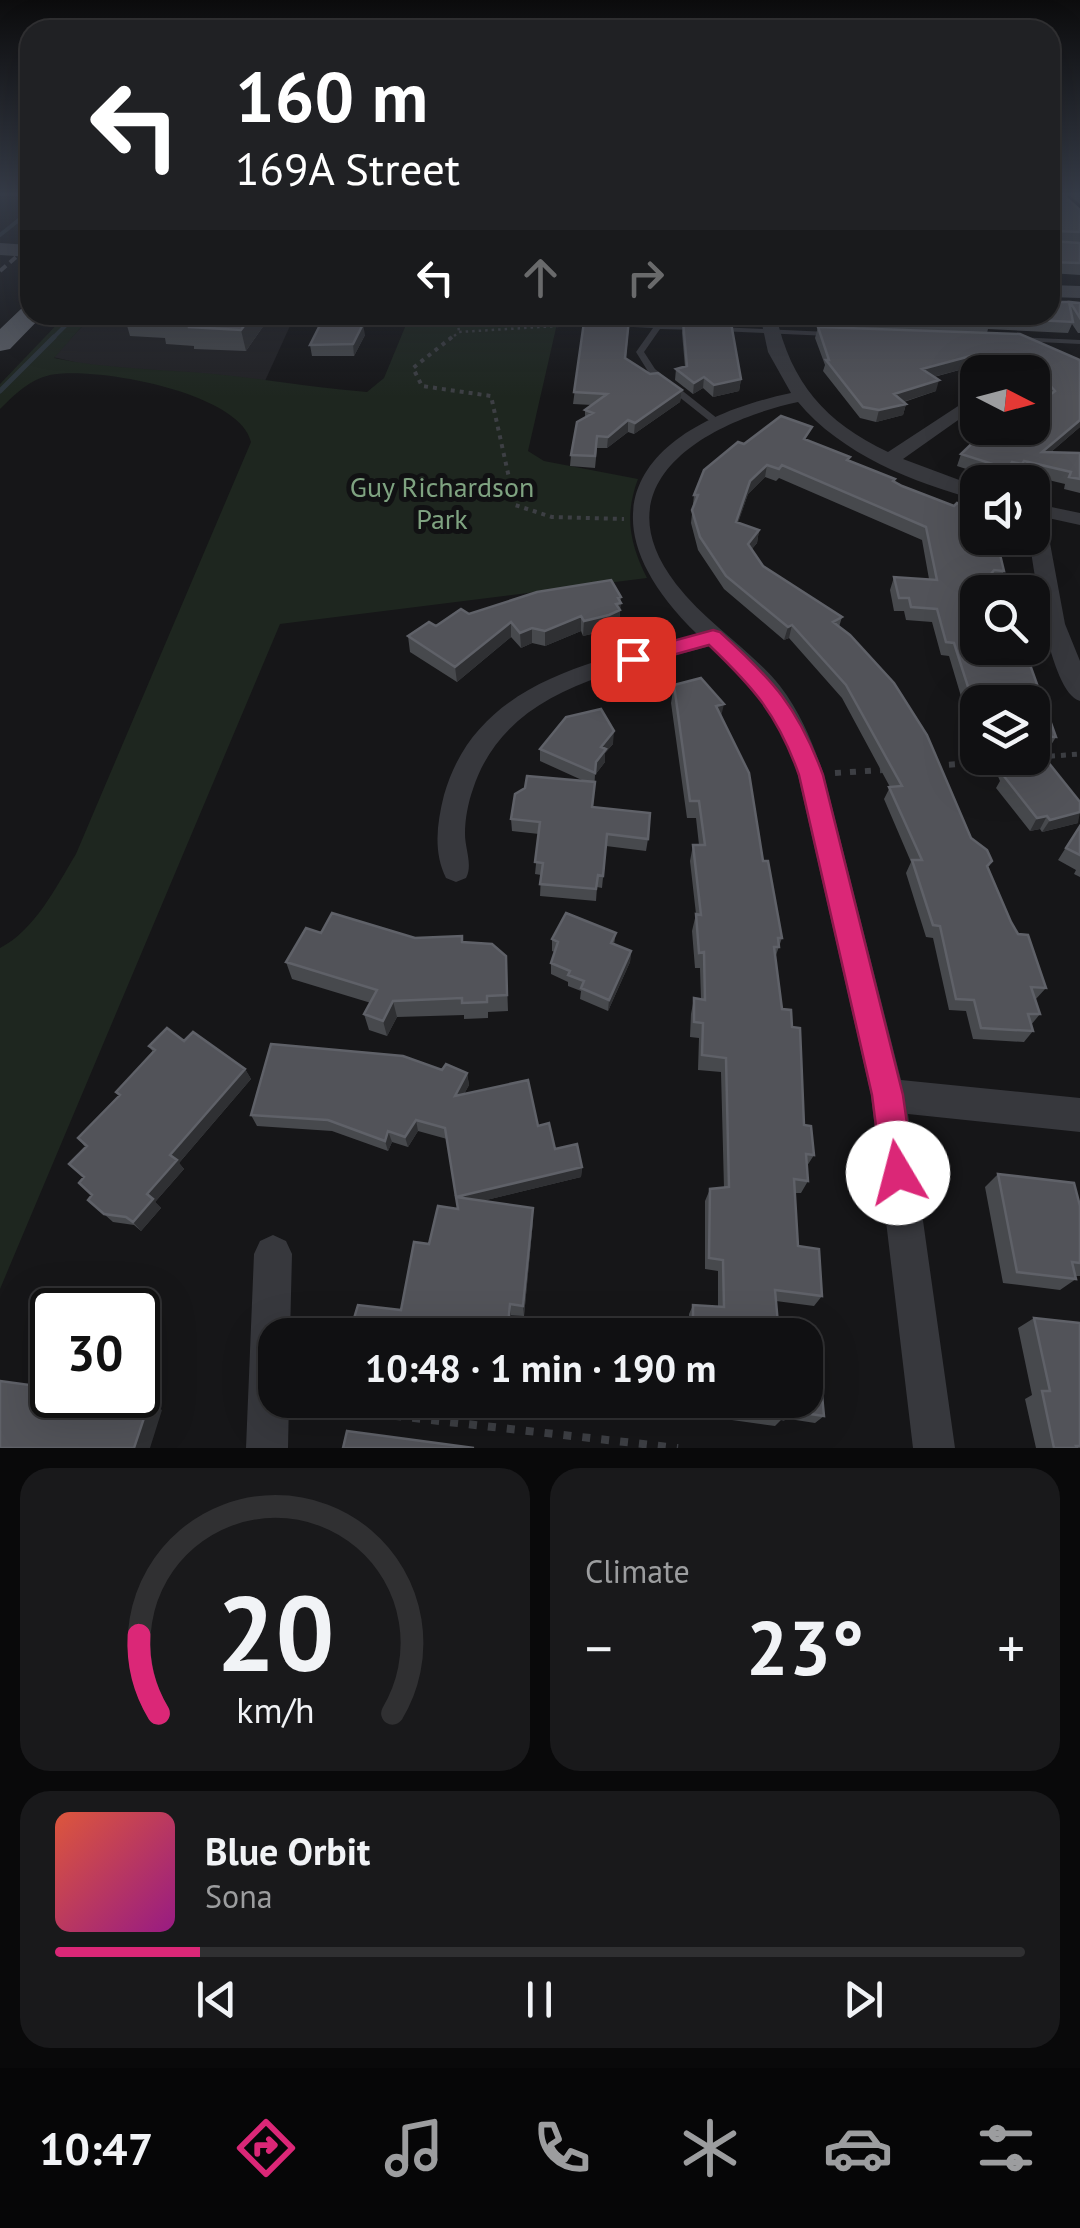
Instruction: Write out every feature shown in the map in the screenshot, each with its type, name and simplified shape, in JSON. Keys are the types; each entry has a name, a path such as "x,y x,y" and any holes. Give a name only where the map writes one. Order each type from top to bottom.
{"highway":[{"path":"0,318 20,300"},
{"path":"0,344 20,325"}],"street":[{"path":"770,325 784,375 798,397 836,428 891,460 960,487"},
{"path":"798,397 715,422 679,444 648,482 642,531 646,551 671,594 765,686 795,730 811,775 888,1095 934,1448"},
{"path":"891,460 960,411"},
{"path":"1050,513 1080,519"},
{"path":"1042,555 1054,624 1080,692"},
{"path":"456,870 448,844 450,818 466,769 485,736 505,714 532,694 572,675 713,637"},
{"path":"888,1095 1080,1115"},
{"path":"267,1448 274,1254"}],"lane":[{"path":"630,325 695,325"},
{"path":"782,325 842,334"},
{"path":"658,326 640,352 652,371 715,422"},
{"path":"1011,339 1080,342"}],"path":[{"path":"459,325 460,332"},
{"path":"584,325 460,332 413,368 415,379 422,386 491,396 515,505 552,518 626,519"},
{"path":"1050,756 1080,754"},
{"path":"922,767 960,764"},
{"path":"832,773 888,770"},
{"path":"413,1418 678,1448"}],"shaded area":[{"path":"83,325 290,325 265,381 87,365 53,357"}],"green space":[{"name":"Guy Richardson Park","path":"56,325 83,325 54,358 367,392 384,378 406,325 557,325 528,451 544,461 638,479 631,505 631,530 647,578 280,624 0,1289 0,948 34,919 76,854 251,442 241,424 221,409 163,386 98,375 50,375 23,388 0,409 0,384"}],"building":[{"path":"1060,302 1069,302 1073,322 1060,321"},
{"path":"1070,302 1080,303 1080,318"},
{"path":"189,325 245,325 241,330"},
{"path":"320,325 362,325 353,344 310,345"},
{"path":"584,325 628,325 625,358 650,374 658,373 682,390 635,423 628,420 608,437 597,436 595,456 571,455 577,422 593,413 585,410 607,394 574,392"},
{"path":"683,325 731,325 741,379 714,385 704,377 694,383 676,369 687,366"},
{"path":"818,327 1020,334 1080,360 1080,420 1042,452 1080,453 1080,479 1050,465 1024,461 995,465 961,454 970,445 1050,445 1050,395 1055,391 1050,385 1050,355 960,355 960,359 922,369 939,380 894,394 906,404 879,410 863,407 829,360"},
{"path":"781,416 812,427 804,439 850,457 847,460 895,479 902,486 954,506 960,504 960,555 1000,555 1004,571 960,575 960,662 954,643 946,642 937,609 911,607 909,598 899,598 894,577 937,580 926,527 782,465 779,469 767,465 750,481 736,522 759,530 748,544 763,566 842,617 833,622 894,683 927,735 971,838 987,850 992,861 987,866 1011,922 1018,934 1028,935 1046,988 1031,987 1040,1014 1028,1014 1033,1031 981,1028 974,1000 956,999 940,926 933,925 912,860 922,860 889,787 902,786 846,685 792,625 788,627 726,576 700,537 692,510 704,470 738,442 744,444"},
{"path":"611,580 621,597 621,603 616,604 620,610 584,621 581,616 545,631 532,628 520,633 511,622 455,667 408,636 429,622 436,626 461,609 469,614 537,592"},
{"path":"961,665 1030,665 1037,685 967,685"},
{"path":"701,678 724,704 716,706 749,773 763,861 768,861 782,938 778,938 779,947 774,947 782,1009 791,1010 792,1027 800,1028 804,1125 811,1126 814,1155 806,1154 808,1181 794,1179 798,1246 819,1249 822,1296 775,1290 777,1318 693,1318 693,1305 724,1307 723,1260 709,1258 710,1189 729,1187 726,1058 702,1055 703,1023 694,1022 694,998 705,1000 693,845 705,845 699,801 690,801 674,685"},
{"path":"601,709 614,731 601,747 606,749 596,762 595,773 540,749 566,717"},
{"path":"1050,764 1080,802 1080,812 1050,820 1047,816 1037,818 1003,775 1050,775"},
{"path":"527,776 595,782 592,807 650,813 648,839 607,834 603,876 598,875 596,889 540,884 543,863 535,862 540,822 511,819 515,794 525,788"},
{"path":"1080,826 1080,855 1066,848"},
{"path":"332,913 415,938 462,936 462,942 492,944 506,956 507,995 487,996 487,1002 462,1003 462,998 393,1001 383,1021 364,1014 377,990 286,962 306,928 321,933"},
{"path":"566,913 616,933 611,943 631,951 609,1000 581,988 584,981 551,963 558,942 552,939"},
{"path":"167,1028 184,1041 193,1032 245,1069 170,1155 177,1160 147,1194 153,1199 133,1222 104,1214 88,1200 92,1195 79,1183 84,1177 69,1164 87,1146 78,1138 120,1095 116,1092 155,1050 149,1046"},
{"path":"271,1044 403,1056 442,1070 446,1064 467,1073 455,1096 528,1080 538,1126 549,1123 555,1149 577,1144 582,1167 456,1197 445,1128 416,1120 405,1137 388,1131 385,1141 328,1120 251,1115"},
{"path":"998,1174 1074,1183 1080,1206 1080,1263 1072,1262 1076,1279 1017,1272"},
{"path":"456,1197 533,1208 523,1306 510,1304 509,1318 354,1318 358,1305 401,1310 414,1242 429,1244 438,1206 458,1209"},
{"path":"1034,1318 1080,1323 1077,1448 1054,1448 1042,1391 1050,1391"},
{"path":"0,1381 30,1385 30,1418 144,1418 134,1448 0,1448"},
{"path":"347,1431 474,1448 343,1448"}],"waterway":[{"path":"0,391 66,325"}],"railway":[{"path":"0,271 11,262"}],"route":[{"path":"633,659 713,637 765,686 795,730 811,775 888,1095 898,1173"}]}
